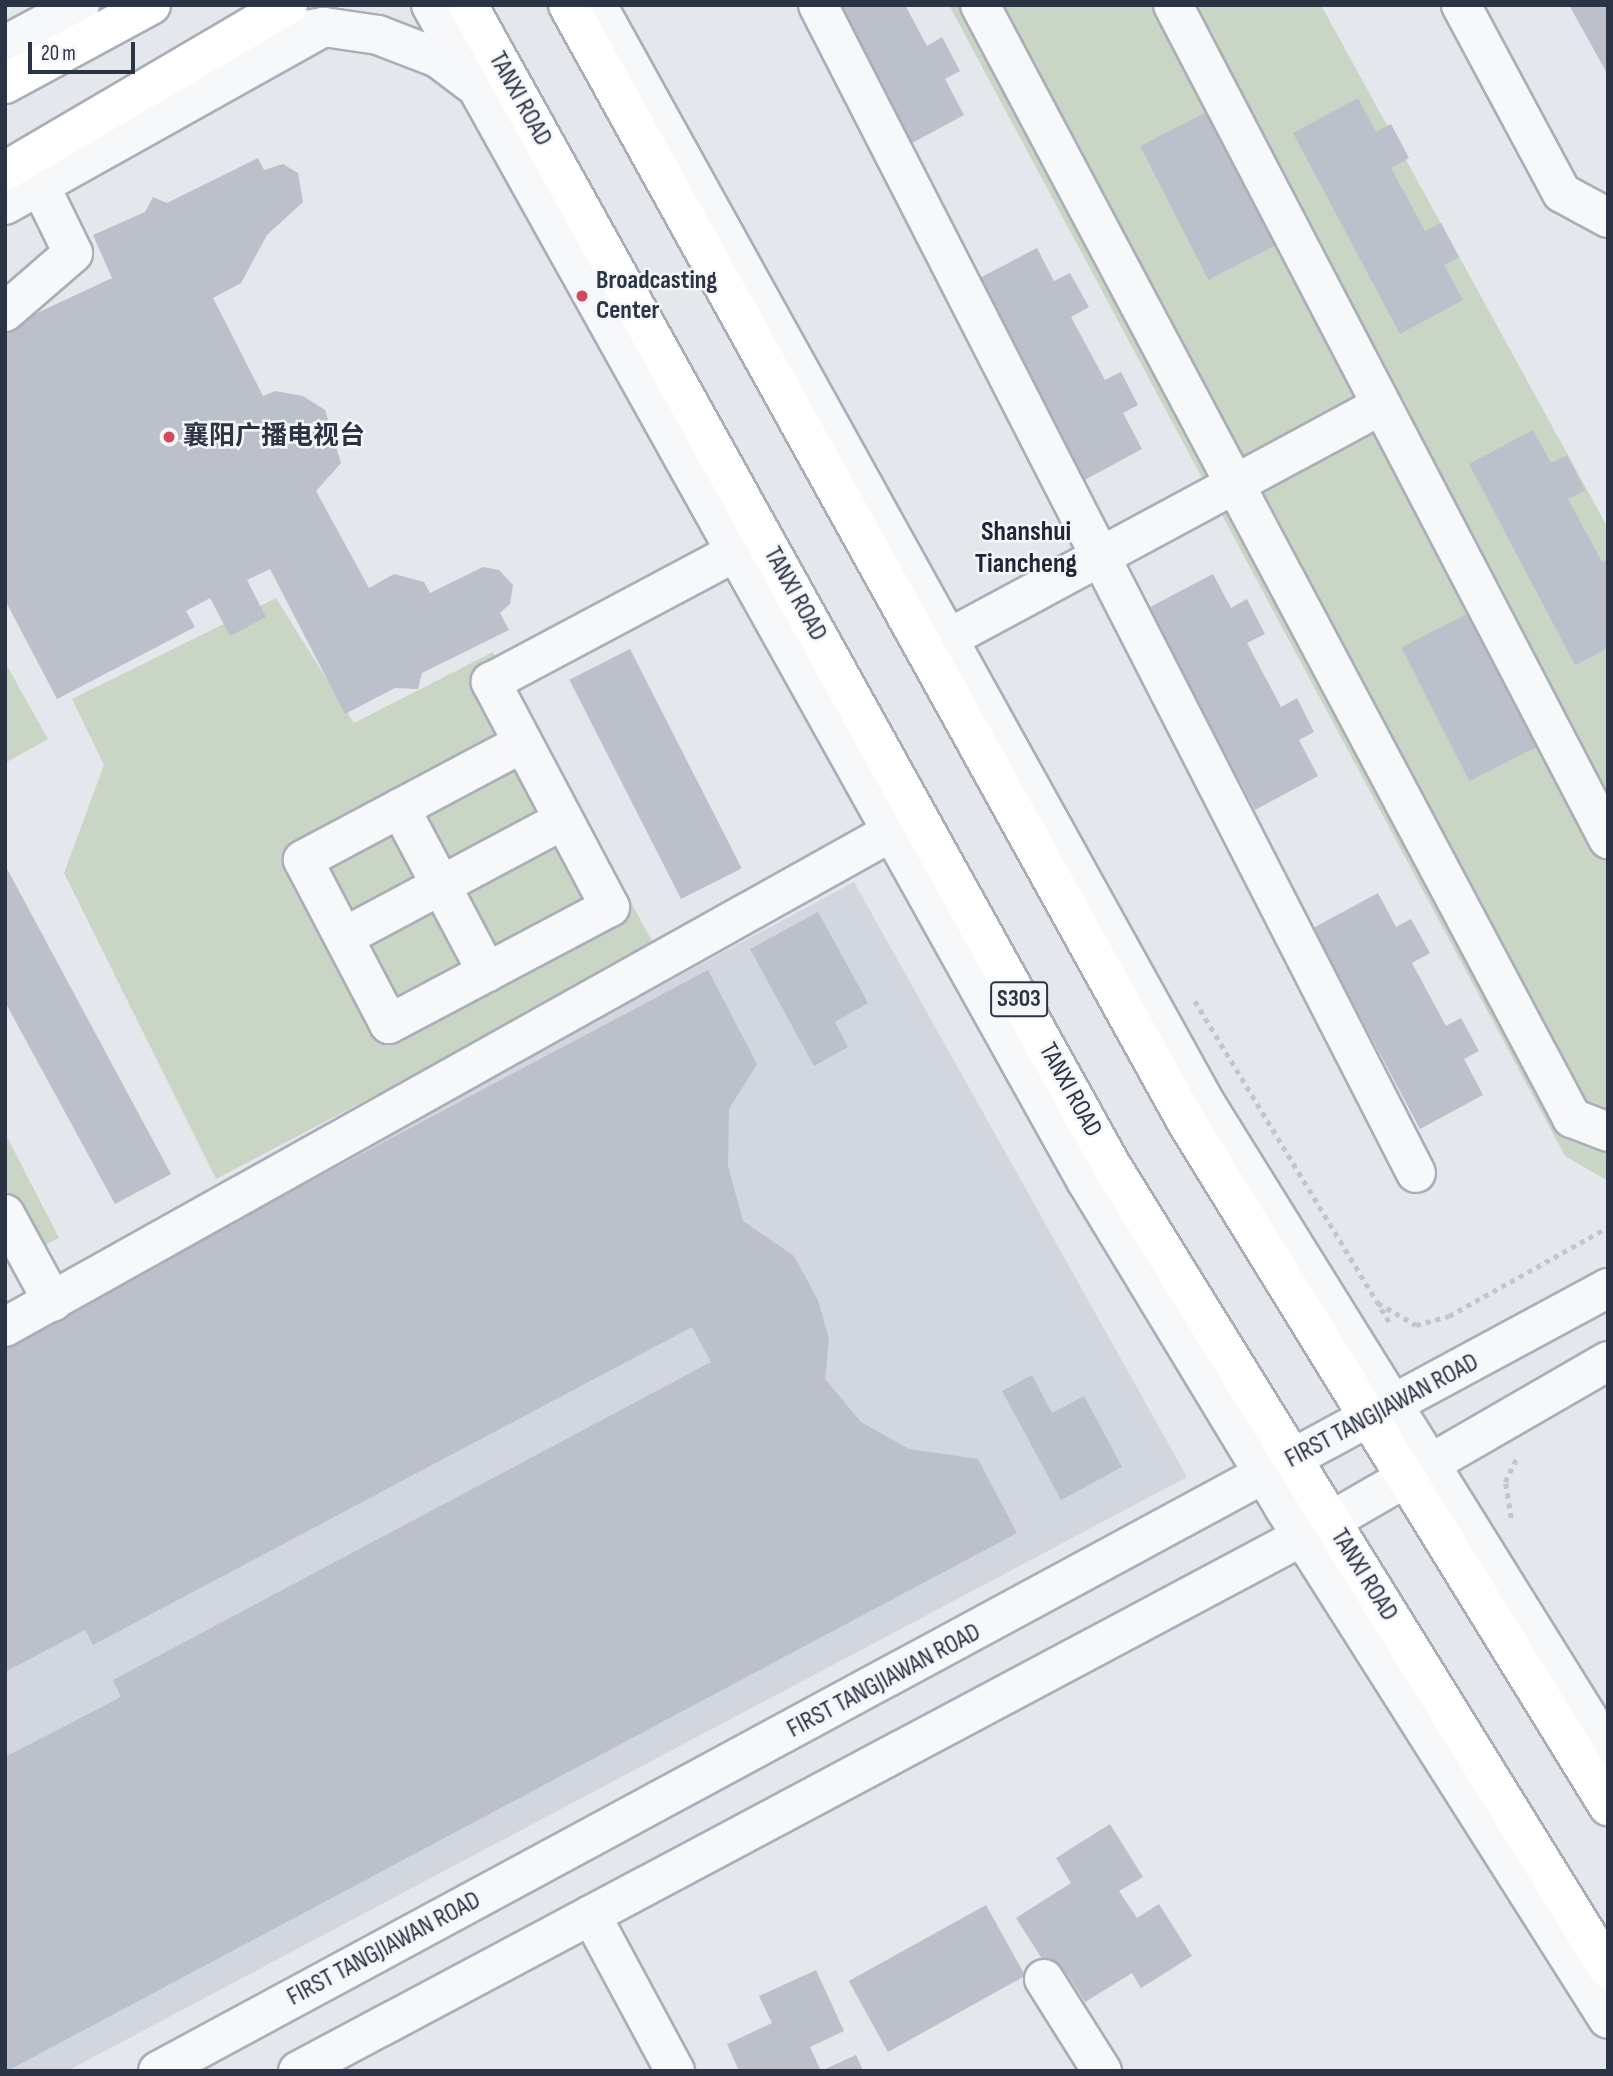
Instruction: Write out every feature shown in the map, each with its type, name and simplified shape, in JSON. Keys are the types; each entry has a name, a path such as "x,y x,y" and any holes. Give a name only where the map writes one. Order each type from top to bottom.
{"main road":[{"path":"5,84 151,5"},
{"path":"24,172 288,5"},
{"name":"TANXI ROAD","path":"468,5 905,825 1111,1165 1278,1467 1608,1969"},
{"path":"591,6 938,644 1186,1121 1417,1471 1608,1806"}],"street":[{"path":"5,45 80,5"},
{"path":"5,1327 905,825 735,552 431,5"},
{"path":"818,5 1416,1173"},
{"path":"980,5 1238,483 1572,1118 1608,1132"},
{"path":"1172,5 1608,839"},
{"path":"1461,5 1562,192 1608,218"},
{"path":"228,41 324,27 378,35 438,58 476,86"},
{"path":"5,205 24,172 324,27"},
{"path":"5,312 73,253 24,172"},
{"path":"938,644 1380,406"},
{"path":"521,744 303,860 389,1024 610,907 521,744 491,682 735,552"},
{"path":"400,808 488,972"},
{"path":"344,937 563,820"},
{"path":"5,1214 53,1302"},
{"name":"FIRST TANGJIAWAN ROAD","path":"158,2071 1608,1288"},
{"path":"298,2071 1317,1529 1608,1361"},
{"path":"1417,1471 1608,1750"},
{"path":"1317,1529 1608,2019"},
{"path":"591,1915 675,2071"},
{"path":"1044,1979 1102,2071"}],"path":[{"path":"1192,995 1397,1334"},
{"path":"1378,1302 1416,1325 1449,1316 1608,1227"},
{"path":"1511,1519 1505,1482 1518,1455 1529,1449"},
{"path":"1497,1497 1518,1531"}],"shaded area":[{"path":"854,882 1187,1477 67,2071 5,2071 5,1338"}],"green space":[{"path":"949,5 1321,5 1608,528 1608,1181 1565,1156"},
{"path":"276,598 354,723 493,652 656,948 216,1179 64,873 104,765 72,699"},
{"path":"5,665 48,739 5,763"},
{"path":"5,1133 59,1238 5,1265"}],"building":[{"path":"825,5 905,5 927,46 942,37 960,71 945,79 964,115 901,149"},
{"path":"1569,5 1608,5 1608,75"},
{"path":"1358,98 1376,132 1391,124 1409,158 1391,168 1425,231 1441,223 1459,257 1444,265 1463,300 1400,334 1293,133"},
{"path":"1207,112 1275,246 1208,280 1140,146"},
{"name":"襄阳广播电视台","path":"258,158 264,170 283,164 298,173 303,202 267,235 241,283 213,298 263,396 275,391 303,396 325,410 341,463 316,491 369,588 394,574 424,582 430,593 483,567 499,570 513,585 510,604 500,613 509,630 422,673 418,689 395,688 345,714 270,569 247,580 266,617 230,636 210,598 186,611 195,627 57,699 5,600 5,328 112,278 93,235 145,212 153,197 167,203"},
{"path":"1037,248 1054,281 1070,273 1089,307 1071,317 1105,380 1121,372 1138,405 1123,413 1142,449 1079,483 972,282"},
{"path":"1533,430 1551,463 1567,455 1585,490 1568,499 1602,562 1608,559 1608,648 1575,665 1469,464"},
{"path":"1213,574 1231,608 1247,599 1265,634 1247,643 1281,707 1297,698 1314,732 1299,740 1318,776 1255,810 1148,608"},
{"path":"1469,613 1537,747 1469,781 1401,648"},
{"path":"630,649 742,868 681,899 569,680"},
{"path":"5,865 171,1174 115,1204 5,1002"},
{"path":"1378,893 1396,927 1411,919 1430,953 1412,963 1446,1026 1461,1018 1479,1051 1464,1059 1483,1095 1420,1129 1313,928"},
{"path":"818,912 868,1003 835,1022 848,1047 814,1066 750,949"},
{"path":"708,970 757,1064 729,1109 728,1166 743,1221 794,1256 818,1300 829,1339 825,1379 861,1422 909,1449 978,1459 1017,1533 7,2071 5,1757 121,1697 113,1680 711,1362 692,1327 93,1645 85,1630 5,1672 5,1343"},
{"path":"1032,1375 1052,1413 1084,1396 1122,1467 1061,1500 1002,1391"},
{"path":"1110,1824 1143,1877 1119,1891 1137,1918 1159,1904 1192,1956 1141,1988 1132,1973 1085,2002 1067,1974 1056,1981 1016,1918 1071,1883 1056,1858"},
{"path":"986,1905 1025,1976 888,2052 849,1981"},
{"path":"816,1970 844,2031 810,2047 821,2071 739,2071 727,2044 772,2023 759,1996"},
{"path":"856,2055 863,2071 821,2071"}],"place":[{"name":"Broadcasting Center","path":"582,296"},
{"name":"襄阳广播电视台","path":"169,437"}],"district":[{"name":"Shanshui Tiancheng","path":"1026,548"}]}
